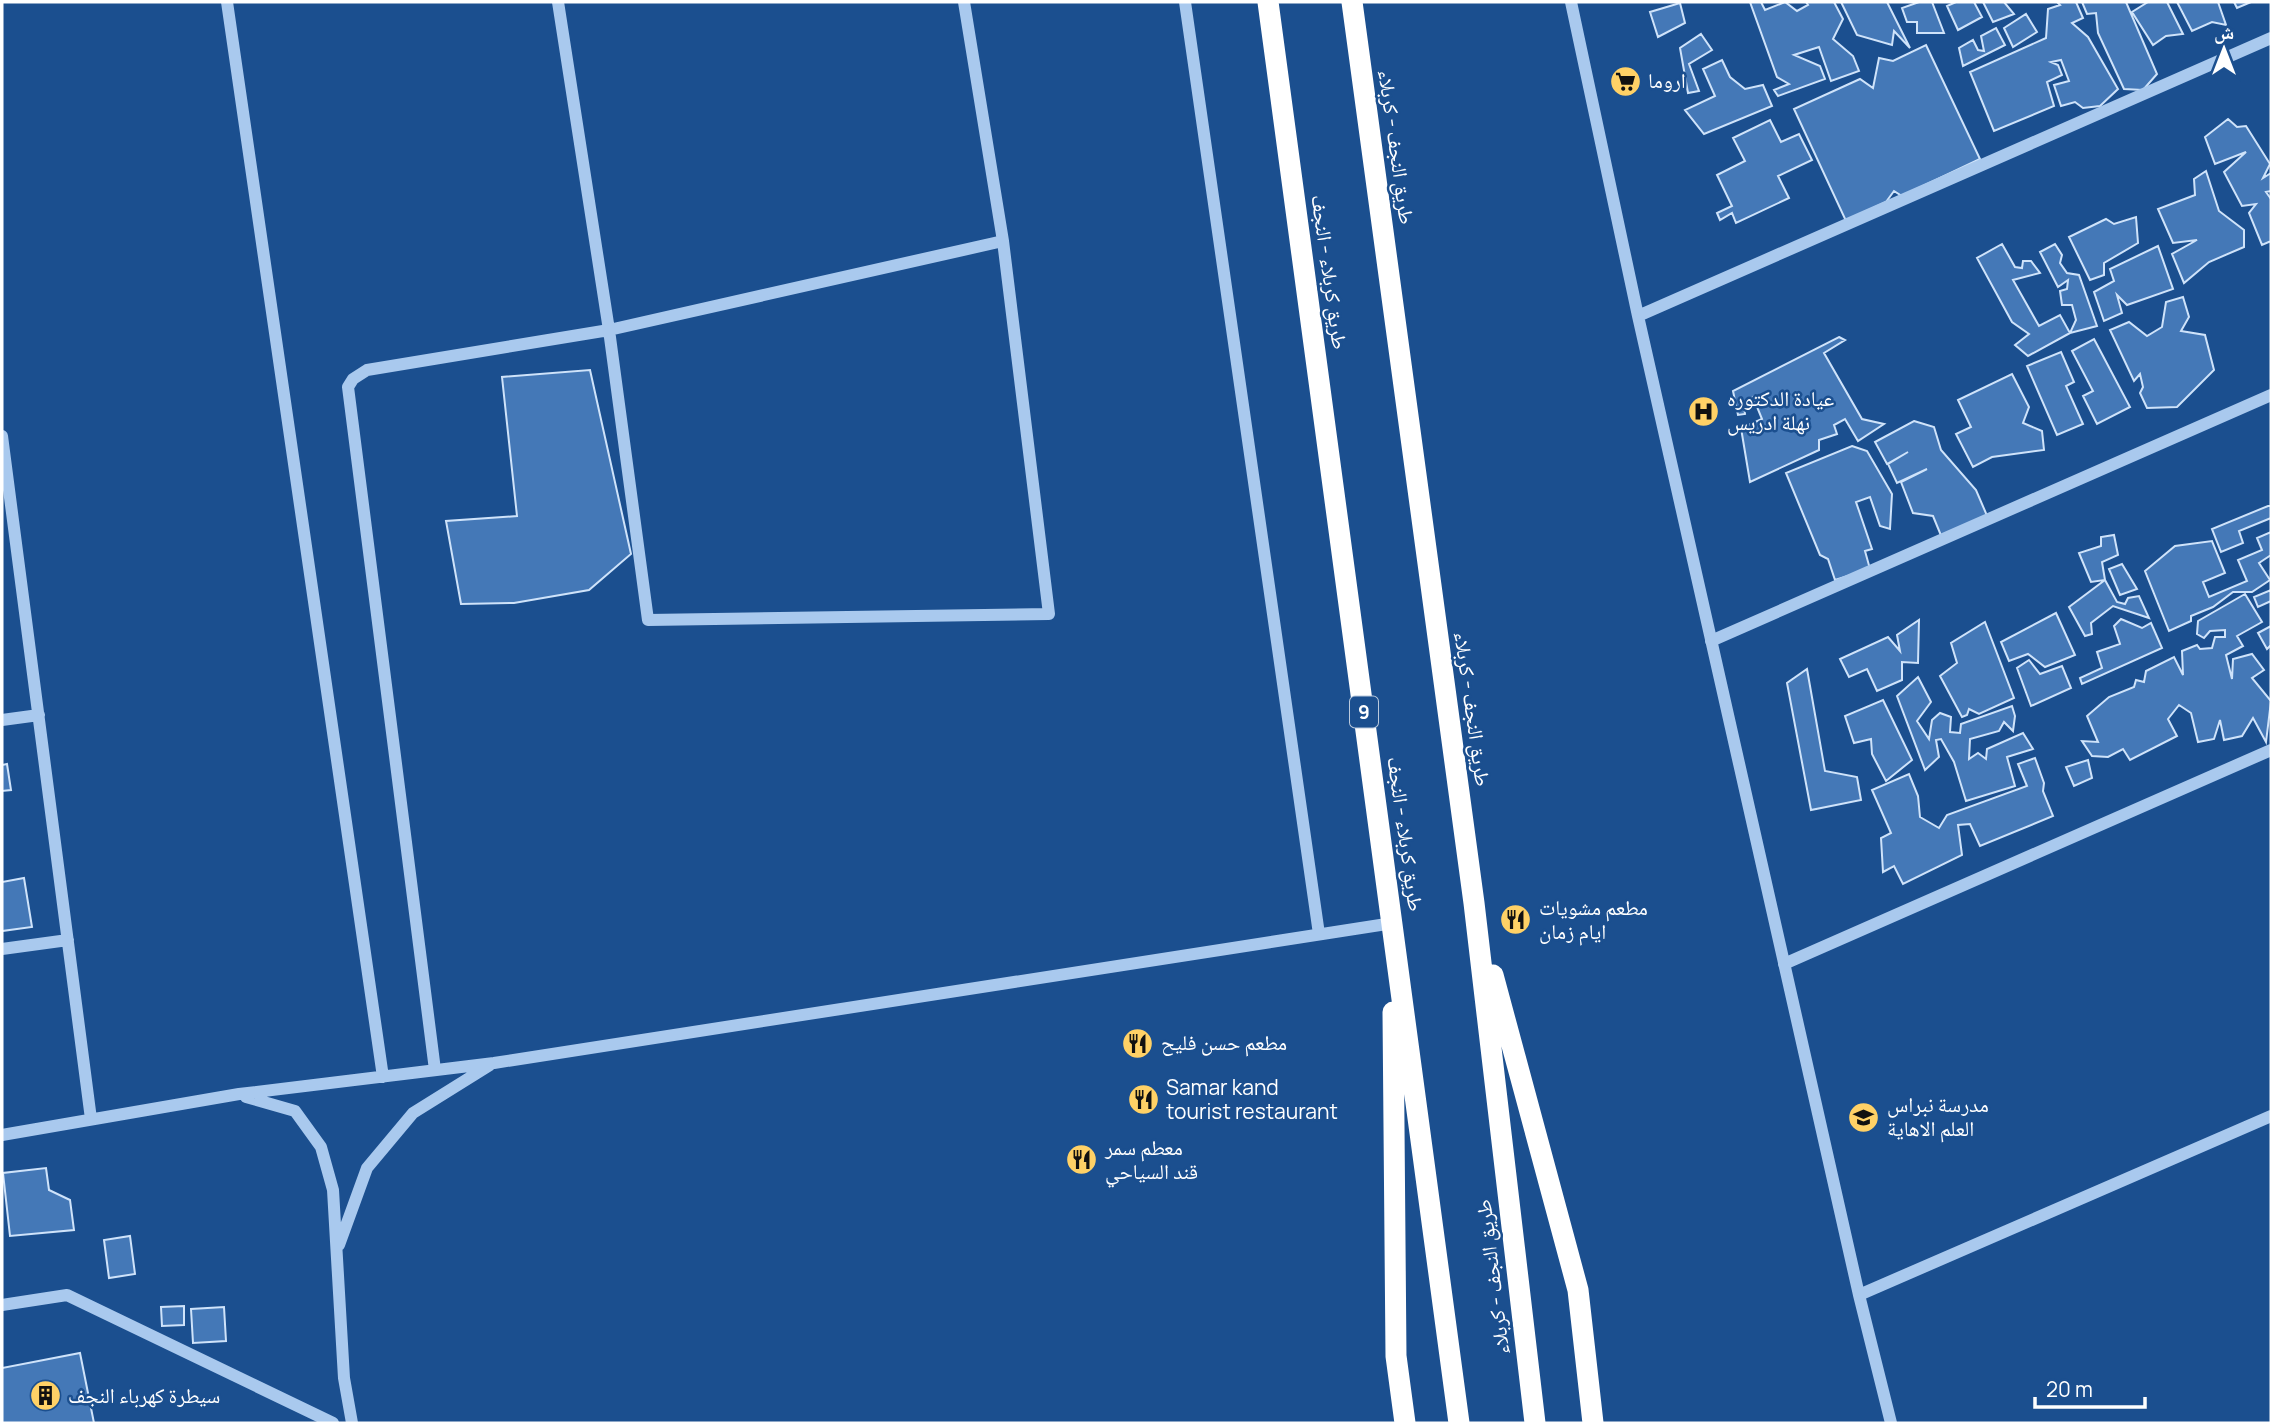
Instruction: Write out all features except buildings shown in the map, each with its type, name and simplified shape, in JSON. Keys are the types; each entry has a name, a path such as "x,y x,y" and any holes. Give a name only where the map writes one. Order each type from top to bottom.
{"highway":[{"name":"طريق کربلاء - النجف","path":"1268,2 1459,1423"},
{"name":"طريق النجف - کربلاء","path":"1352,2 1474,902 1535,1423"},
{"path":"1474,902 1578,1290 1593,1423"},
{"path":"1392,923 1396,1356 1405,1423"}],"street":[{"path":"227,2 383,1077"},
{"path":"558,2 609,330 648,620 1049,614 1003,242 964,2"},
{"path":"1185,2 1319,934"},
{"path":"1571,2 1711,641 1859,1295 1891,1423"},
{"path":"1638,316 2271,38"},
{"path":"435,1070 348,387 353,379 367,370 609,330 1003,242"},
{"path":"1711,641 2271,395"},
{"path":"2,436 91,1119"},
{"path":"2,720 39,715"},
{"path":"1784,964 2271,750"},
{"path":"2,1135 239,1094 494,1063 1392,923"},
{"path":"2,949 68,940"},
{"path":"338,1249 367,1168 413,1113 494,1063"},
{"path":"239,1094 295,1111 321,1147 333,1190 344,1378 352,1423"},
{"path":"1859,1295 2271,1116"},
{"path":"2,1306 67,1295 333,1423"}],"place":[{"name":"اروما","path":"1625,81"},
{"name":"عيادة الدكتوره نهلة ادريس","path":"1704,411"},
{"name":"مطعم مشويات ايام زمان","path":"1516,920"},
{"name":"مطعم حسن فليح","path":"1138,1043"},
{"name":"Samar kand tourist restaurant","path":"1143,1100"},
{"name":"مدرسة نبراس العلم الاهاية","path":"1864,1117"},
{"name":"معطم سمر قند السياحي","path":"1082,1160"},
{"name":"سيطرة كهرباء النجف","path":"45,1396"}]}
